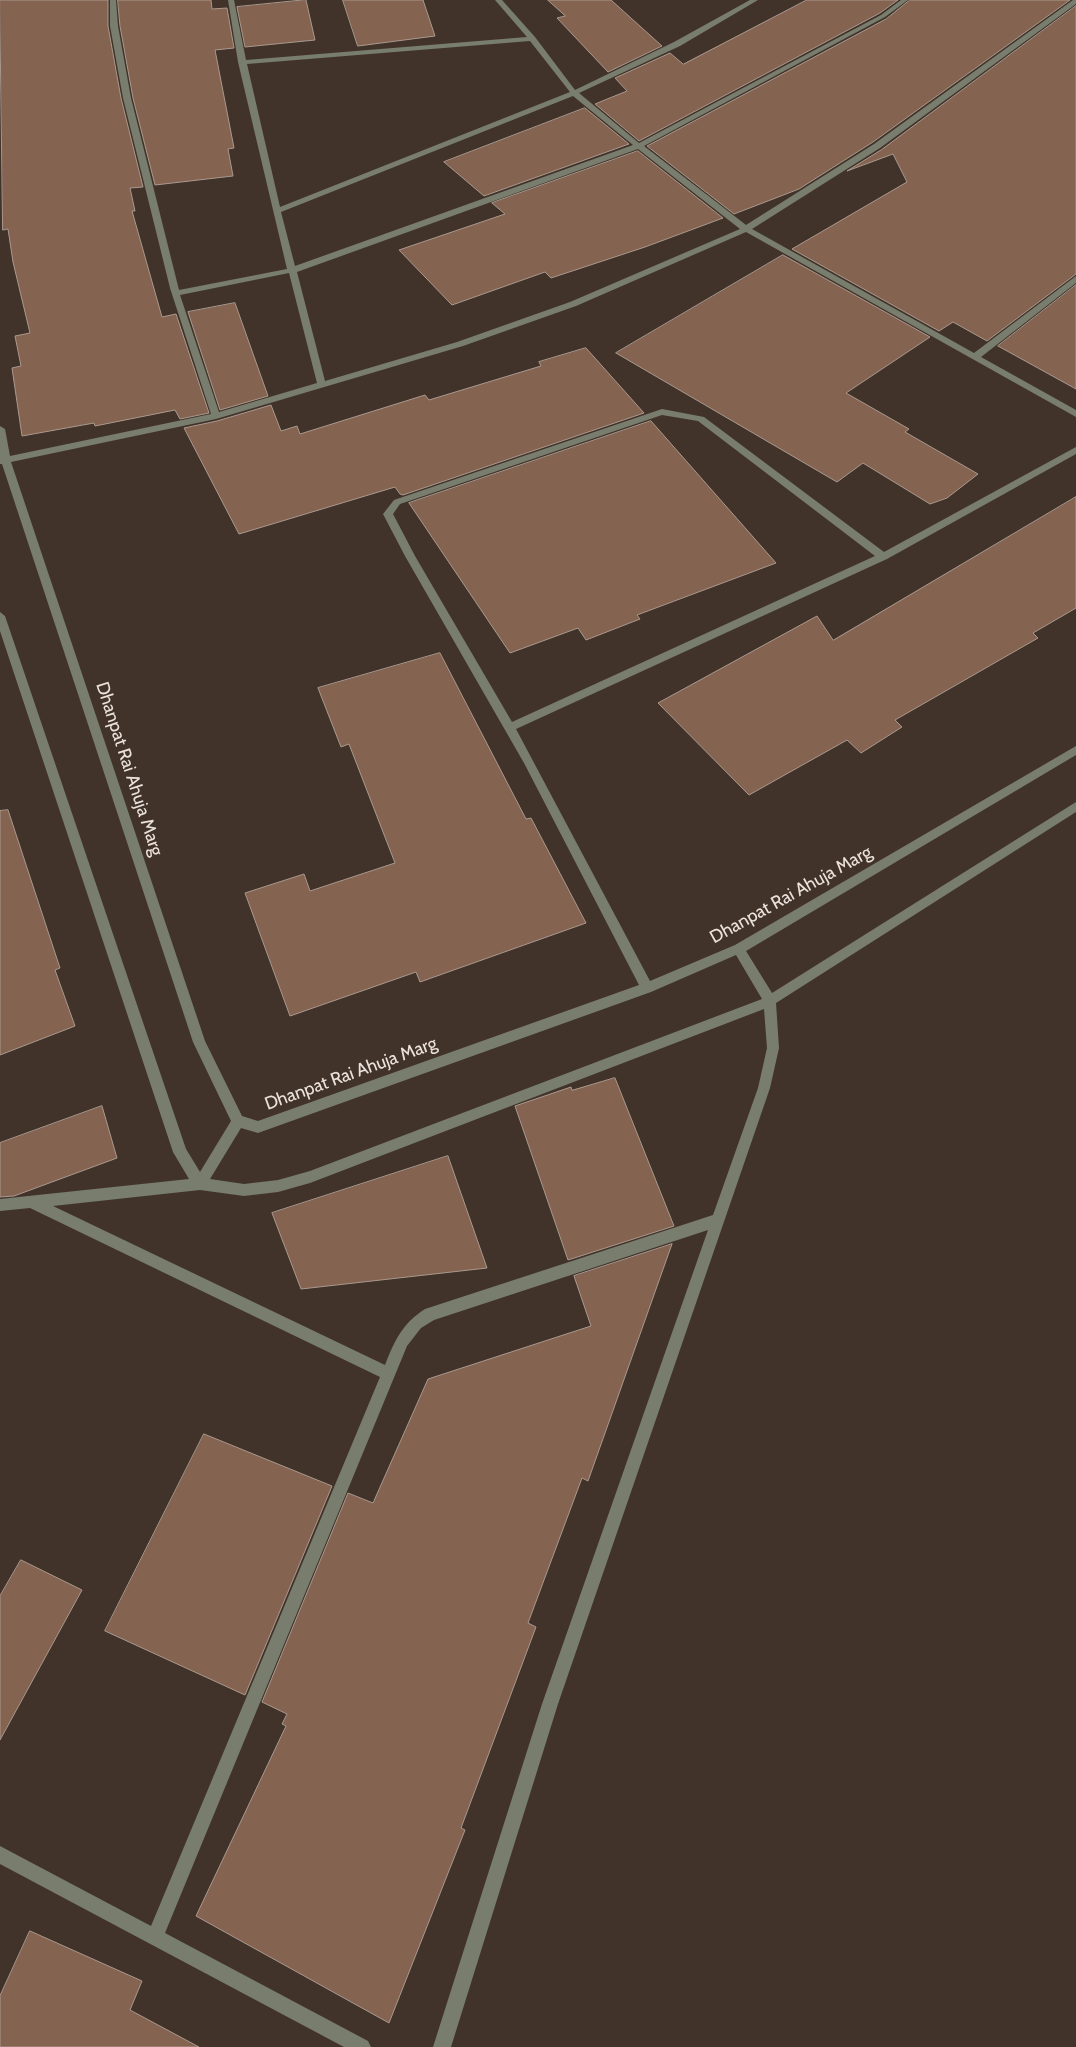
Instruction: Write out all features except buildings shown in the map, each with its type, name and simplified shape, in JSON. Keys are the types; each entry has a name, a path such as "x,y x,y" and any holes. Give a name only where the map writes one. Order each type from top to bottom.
{"street":[{"path":"113,0 114,26 127,98 176,293 216,416"},
{"path":"231,0 242,62 277,211 322,386"},
{"path":"498,0 532,39 574,93 746,229 1076,414"},
{"path":"277,211 574,93 646,60 755,0"},
{"path":"176,293 293,270 640,146 874,21 905,0"},
{"path":"3,460 216,416 460,344 573,304 746,229 877,146 1076,1"},
{"path":"242,62 532,39"},
{"path":"975,358 1076,279"},
{"path":"647,988 529,761 388,514 397,502 662,412 701,419 883,557"},
{"name":"Dhanpat Rai Ahuja Marg","path":"0,429 3,460 200,1042 238,1121 258,1126 647,988 739,949 1076,750"},
{"path":"509,728 883,557 1076,450"},
{"path":"0,616 180,1152 200,1184"},
{"path":"0,1205 200,1184 244,1190 278,1186 310,1177 770,1000 1076,806"},
{"path":"442,2047 550,1704 764,1088 772,1048 770,1000 739,949"},
{"path":"200,1184 238,1121"},
{"path":"30,1202 389,1374"},
{"path":"155,1937 402,1341 416,1323 430,1314 718,1220"},
{"path":"0,1855 362,2047"}]}
